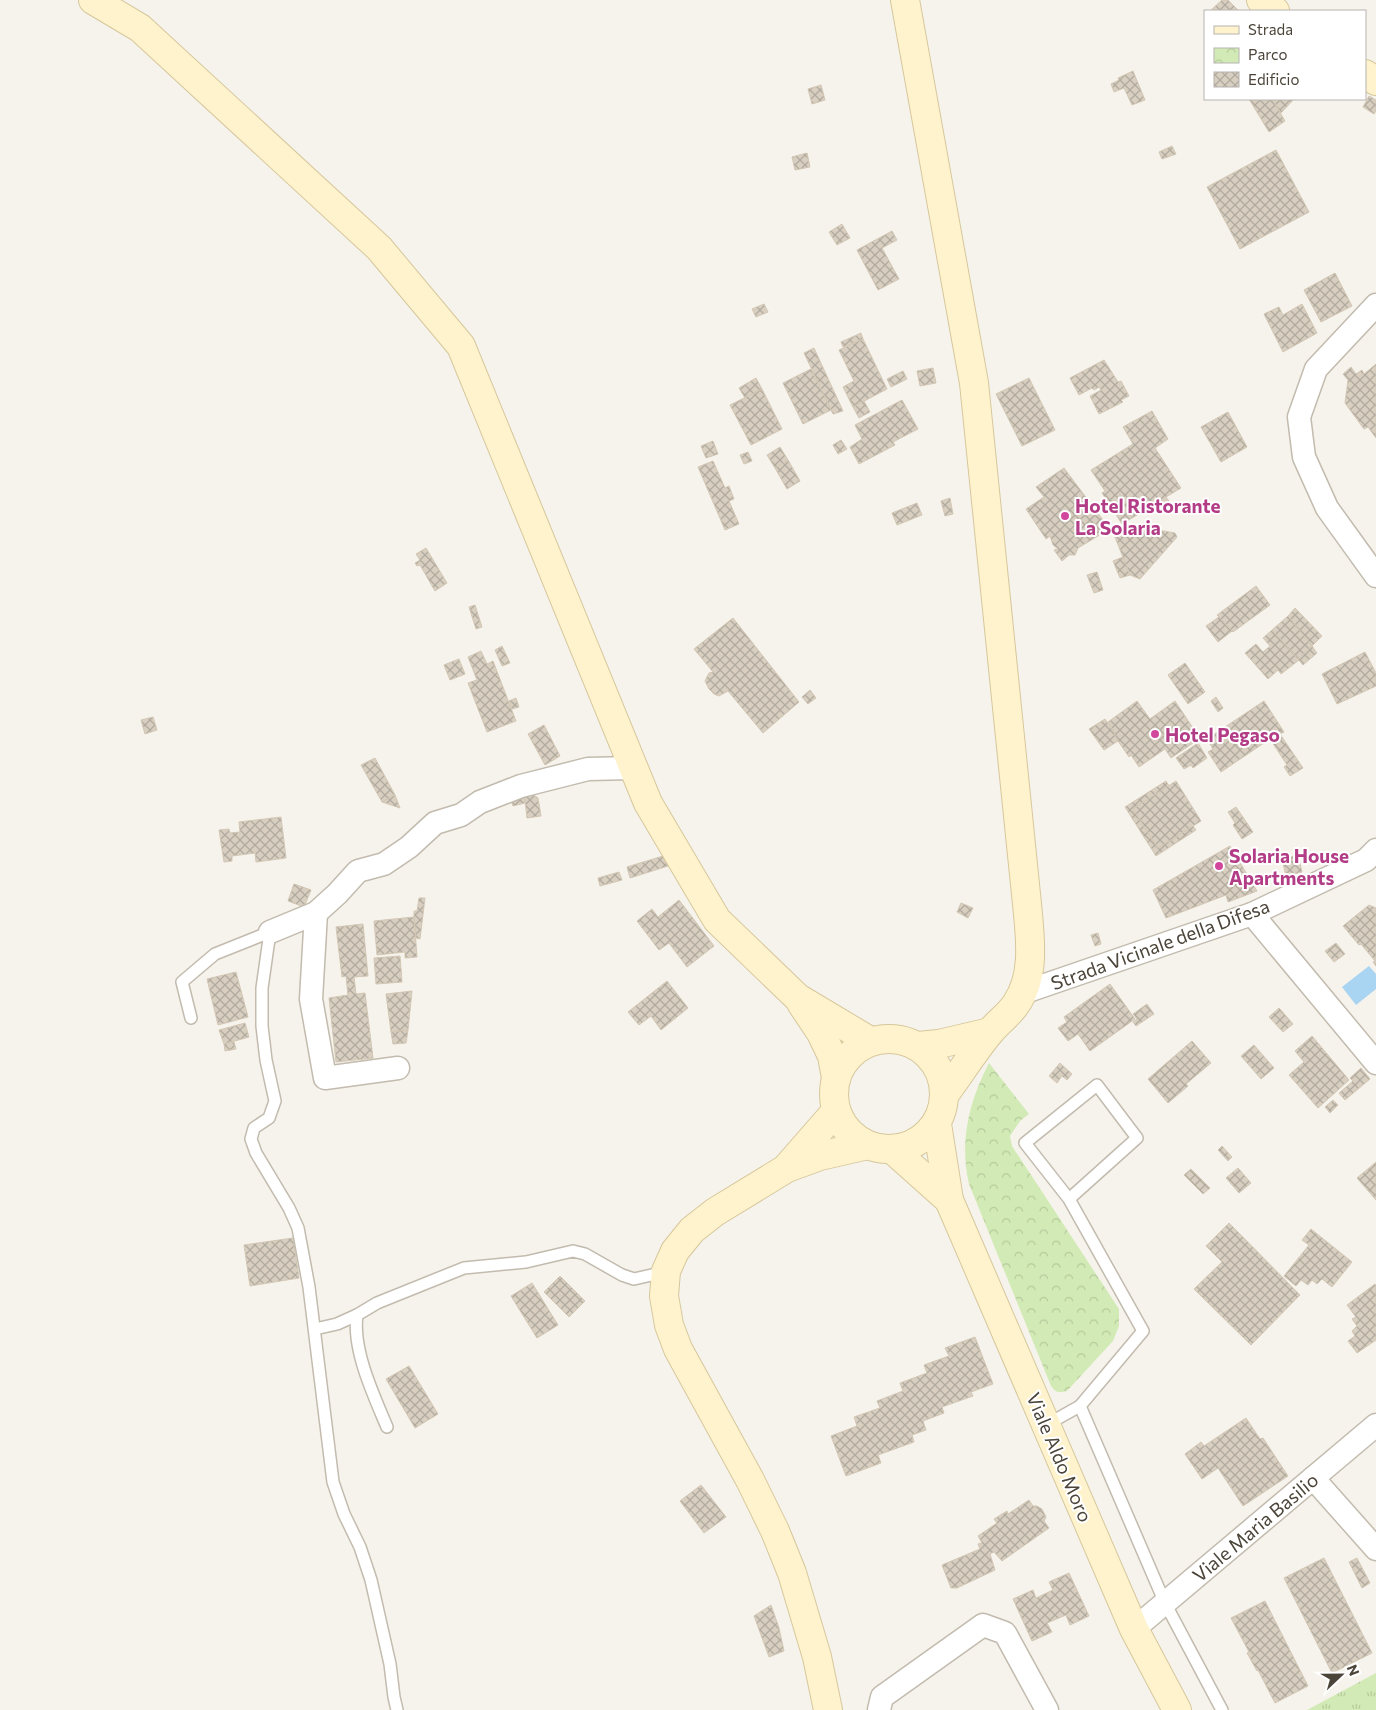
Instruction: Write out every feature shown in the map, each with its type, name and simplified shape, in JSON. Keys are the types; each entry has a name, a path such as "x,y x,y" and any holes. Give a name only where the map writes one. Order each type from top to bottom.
{"main road":[{"path":"93,0 140,28 379,248 461,346 648,803 717,920 798,998 821,1033 832,1056 836,1078 834,1095 836,1111 844,1125 854,1137 880,1147"},
{"path":"905,0 974,383 1031,952 1022,994 1008,1014 990,1032 945,1094"},
{"path":"1261,0 1274,10"},
{"path":"798,998 870,1041"},
{"path":"918,1046 939,1044 990,1032"},
{"path":"828,1710 816,1657 795,1582 775,1531 750,1480 678,1348 669,1325 664,1296 666,1272 675,1251 692,1230 715,1212 787,1168 820,1156 880,1147 910,1146 925,1137 937,1124 943,1110 945,1094 942,1075 932,1058 918,1046 903,1040 886,1038 870,1041 855,1050 843,1063 836,1078"},
{"path":"787,1168 836,1111"},
{"name":"Viale Aldo Moro","path":"937,1124 950,1200 1134,1629 1177,1710"},
{"name":"Viale Aldo Moro","path":"880,1147 950,1200"}],"street":[{"path":"1376,305 1316,369 1299,417 1304,457 1327,508 1376,576"},
{"path":"270,932 316,913 358,871 384,864 409,847 436,823 461,815 480,802 520,786 588,769 633,768"},
{"name":"Strada Vicinale della Difesa","path":"1022,994 1252,914 1366,860 1376,850"},
{"path":"316,913 311,999 325,1078 398,1068"},
{"path":"1252,914 1376,1063"},
{"name":"Viale Maria Basilio","path":"1134,1629 1376,1425"},
{"path":"1313,1478 1376,1549"},
{"path":"879,1710 882,1697 983,1625 1005,1634 1047,1710"}],"lane":[{"path":"191,1018 182,982 215,954 270,932 262,988 262,1026 274,1100 269,1118 254,1128 251,1139 256,1153 289,1208 298,1228 315,1330 333,1482 344,1514 360,1547 371,1580 390,1664 397,1710"},
{"path":"1046,1425 1080,1406 1143,1331 1069,1199 1026,1143 1097,1085 1137,1138 1069,1199"},
{"path":"315,1330 337,1324 377,1303 464,1268 526,1262 573,1251 585,1254 622,1275 634,1279 666,1272"},
{"path":"357,1315 355,1327 366,1377 387,1427"},
{"path":"1080,1406 1165,1603 1222,1710"}],"green space":[{"path":"989,1063 1029,1114 1020,1121 1010,1136 1012,1146 1119,1309 1119,1326 1113,1341 1067,1391 1058,1392 1051,1386 969,1184 965,1153 968,1122 976,1092"},
{"path":"1376,1673 1376,1710 1307,1710"}],"water":[{"path":"1369,966 1376,974 1376,989 1356,1005 1342,987"}],"building":[{"path":"1222,0 1228,0 1238,10 1211,10"},
{"path":"1133,71 1145,100 1132,105 1124,88 1114,92 1111,84 1119,80 1118,78"},
{"path":"821,85 825,100 812,104 808,89"},
{"path":"1369,96 1376,100 1376,111 1374,114 1363,107"},
{"path":"1250,100 1273,100 1285,121 1269,132"},
{"path":"1273,100 1293,100 1281,113"},
{"path":"1172,146 1176,154 1162,159 1159,152"},
{"path":"1276,150 1309,212 1240,249 1207,187"},
{"path":"807,153 810,167 795,170 792,157"},
{"path":"842,224 850,238 837,245 829,232"},
{"path":"892,231 897,240 882,248 899,279 878,290 857,250"},
{"path":"1335,273 1352,306 1321,322 1304,290"},
{"path":"764,304 768,312 756,317 752,309"},
{"path":"1302,304 1317,333 1283,352 1264,314 1279,307 1283,315"},
{"path":"861,333 863,339 843,347 841,342"},
{"path":"863,339 887,389 853,407 843,387 854,381 839,350"},
{"path":"814,348 843,411 833,414 804,353"},
{"path":"1104,360 1118,382 1121,381 1129,396 1121,400 1123,402 1099,414 1090,396 1101,390 1099,387 1094,390 1092,388 1079,395 1070,378"},
{"path":"1376,364 1376,438 1368,427 1364,429 1345,403 1348,380 1343,374 1351,367 1356,374 1362,370 1364,374"},
{"path":"933,368 936,383 920,386 917,371"},
{"path":"811,369 831,410 803,424 783,383"},
{"path":"903,371 907,379 891,387 887,379"},
{"path":"756,378 762,389 745,398 739,388"},
{"path":"1029,378 1055,430 1022,446 996,394"},
{"path":"762,389 782,429 751,445 730,405"},
{"path":"902,400 918,429 893,442 895,445 859,464 850,447 862,439 855,425"},
{"path":"864,401 870,412 859,418 853,407"},
{"path":"1152,411 1168,439 1155,448 1181,488 1166,497 1169,501 1155,510 1152,506 1122,524 1102,493 1105,491 1091,470 1133,444 1123,427"},
{"path":"1228,412 1247,447 1221,462 1201,427"},
{"path":"841,440 847,449 838,454 833,445"},
{"path":"713,441 718,454 706,458 701,446"},
{"path":"780,447 788,460 775,468 767,455"},
{"path":"748,452 752,461 744,464 740,455"},
{"path":"788,460 800,481 787,489 775,468"},
{"path":"713,461 725,488 729,486 734,499 729,501 739,524 725,530 698,467"},
{"name":"Hotel Ristorante La Solaria","path":"1064,468 1106,524 1100,528 1103,533 1078,548 1075,555 1069,555 1062,561 1054,550 1058,549 1053,545 1050,536 1046,539 1026,509 1044,497 1036,487"},
{"path":"950,498 953,514 945,516 941,501"},
{"path":"917,503 922,515 897,525 892,513"},
{"path":"1111,527 1141,527 1175,533 1177,537 1140,579 1130,575"},
{"path":"426,548 447,583 435,591 420,565 417,566 415,563 420,560 416,554"},
{"path":"1123,557 1130,575 1120,578 1113,561"},
{"path":"1097,572 1103,590 1094,593 1087,575"},
{"path":"1256,586 1270,605 1233,632 1217,615"},
{"path":"475,605 482,627 476,629 469,607"},
{"path":"1295,608 1322,636 1312,646 1288,616"},
{"path":"1288,616 1312,646 1298,659 1272,630"},
{"path":"1219,617 1232,631 1218,642 1206,626"},
{"path":"733,618 799,702 763,733 728,691 719,696 709,689 705,681 709,673 713,672 694,649"},
{"path":"1272,630 1299,660 1281,674 1278,670 1268,679 1245,653 1256,644 1263,652 1270,646 1263,638"},
{"path":"502,646 510,663 502,666 495,650"},
{"path":"1312,646 1317,653 1303,665 1298,659"},
{"path":"481,651 487,664 493,661 516,721 487,732 468,683 477,680 468,657"},
{"path":"1365,652 1376,673 1376,686 1337,704 1322,674"},
{"path":"459,659 465,674 450,680 444,665"},
{"path":"1185,663 1205,692 1188,704 1168,675"},
{"path":"810,690 816,698 808,704 802,697"},
{"path":"1216,697 1223,708 1218,712 1211,701"},
{"path":"516,698 519,707 512,709 509,701"},
{"name":"Hotel Pegaso","path":"1137,701 1150,719 1175,701 1199,739 1171,758 1165,749 1139,767 1131,755 1129,757 1108,722"},
{"path":"1264,701 1284,732 1280,734 1303,768 1290,776 1284,767 1287,765 1270,739 1221,772 1208,752 1213,749 1207,739"},
{"path":"153,717 157,730 145,734 141,720"},
{"path":"1105,719 1118,741 1104,750 1089,729"},
{"path":"544,725 560,756 545,765 528,734"},
{"path":"1198,743 1207,758 1193,768 1191,765 1184,769 1176,758"},
{"path":"375,758 395,795 382,802 361,765"},
{"path":"1166,781 1169,786 1133,809 1158,848 1193,826 1196,830 1156,856 1125,807"},
{"path":"1176,781 1201,821 1158,848 1133,809"},
{"path":"528,791 538,798 541,816 527,818 524,792"},
{"path":"524,792 525,803 513,806 509,794"},
{"path":"395,795 400,808 382,802"},
{"path":"1236,807 1253,832 1242,839 1233,825 1235,823 1228,812"},
{"path":"281,817 286,858 256,862 255,853 232,856 232,861 224,862 219,830 229,829 230,833 240,832 239,822"},
{"name":"Solaria House Apartments","path":"1230,846 1257,891 1228,902 1226,895 1166,918 1153,890"},
{"path":"1298,855 1302,872 1286,876 1282,859"},
{"path":"663,856 668,866 630,878 627,867"},
{"path":"619,872 622,880 600,886 598,878"},
{"path":"294,884 311,890 304,907 288,901"},
{"path":"419,898 425,898 420,939 416,938 414,917 414,911 417,911"},
{"path":"679,900 714,946 687,967 669,943 659,950 637,921 652,909 658,917"},
{"path":"961,903 973,908 968,918 957,912"},
{"path":"1369,905 1376,908 1376,966 1373,962 1375,961 1361,944 1359,945 1343,926"},
{"path":"414,917 417,957 405,958 405,952 377,955 374,921"},
{"path":"363,924 368,976 354,977 356,994 365,993 373,1058 336,1062 329,998 348,995 346,976 342,977 336,927"},
{"path":"1098,933 1101,944 1095,946 1091,935"},
{"path":"1336,943 1345,954 1334,962 1325,951"},
{"path":"400,956 402,982 376,984 374,958"},
{"path":"236,972 248,1017 218,1025 207,979"},
{"path":"667,981 688,1008 661,1030 651,1016 639,1025 628,1012"},
{"path":"1110,984 1135,1019 1090,1051 1078,1034 1068,1041 1058,1028 1067,1022 1064,1017"},
{"path":"412,991 408,1030 391,1032 386,994"},
{"path":"1147,1004 1154,1014 1136,1026 1133,1022 1137,1019 1133,1014"},
{"path":"1279,1008 1293,1024 1283,1032 1269,1017"},
{"path":"245,1023 249,1037 224,1044 219,1030"},
{"path":"408,1030 406,1043 393,1044 391,1032"},
{"path":"1312,1036 1349,1080 1318,1108 1289,1075 1304,1062 1295,1051"},
{"path":"1192,1041 1211,1063 1186,1084 1188,1086 1168,1103 1148,1079"},
{"path":"234,1042 236,1049 225,1051 224,1044"},
{"path":"1254,1045 1274,1068 1261,1079 1241,1056"},
{"path":"1060,1063 1072,1074 1067,1080 1062,1076 1057,1083 1049,1076"},
{"path":"1361,1068 1370,1079 1345,1100 1339,1093 1353,1081 1350,1078"},
{"path":"1333,1100 1338,1105 1330,1113 1325,1107"},
{"path":"1222,1146 1232,1157 1228,1161 1218,1150"},
{"path":"1376,1162 1376,1200 1357,1178"},
{"path":"1238,1168 1251,1183 1239,1193 1226,1178"},
{"path":"1191,1169 1210,1188 1203,1194 1184,1175"},
{"path":"1229,1223 1300,1295 1251,1345 1194,1289 1222,1262 1206,1246"},
{"path":"1311,1229 1352,1262 1332,1287 1322,1279 1317,1284 1312,1280 1308,1285 1301,1280 1296,1286 1284,1276 1309,1245 1302,1240"},
{"path":"293,1238 299,1278 250,1286 244,1245"},
{"path":"560,1276 585,1301 569,1317 544,1292"},
{"path":"532,1283 558,1325 537,1338 511,1296"},
{"path":"1375,1284 1376,1340 1357,1353 1348,1341 1355,1336 1352,1331 1357,1326 1352,1319 1356,1317 1347,1305"},
{"path":"975,1337 993,1384 971,1392 973,1396 942,1407 944,1413 923,1421 926,1430 912,1435 914,1442 878,1455 881,1463 846,1476 831,1436 857,1426 854,1417 880,1408 877,1401 903,1391 900,1383 927,1373 924,1365 949,1356 945,1348"},
{"path":"409,1366 438,1414 415,1428 386,1379"},
{"path":"1246,1418 1260,1439 1263,1438 1288,1476 1243,1506 1218,1468 1202,1479 1185,1454 1201,1442 1204,1446"},
{"path":"701,1485 726,1517 704,1533 680,1501"},
{"path":"1029,1500 1033,1506 1042,1509 1046,1517 1044,1521 1049,1528 1002,1561 994,1552 990,1554 995,1570 957,1588 951,1588 942,1565 980,1549 978,1544 982,1543 978,1536 997,1523 994,1519 1007,1511 1008,1514"},
{"path":"1324,1558 1372,1653 1332,1673 1284,1578"},
{"path":"1357,1558 1370,1583 1362,1588 1349,1562"},
{"path":"1069,1573 1089,1616 1070,1625 1066,1615 1047,1623 1052,1632 1032,1641 1013,1599 1033,1590 1036,1598 1053,1590 1049,1582"},
{"path":"1265,1601 1308,1686 1275,1703 1247,1653 1249,1652 1231,1618"},
{"path":"771,1605 784,1651 769,1657 754,1616"}],"place":[{"name":"Hotel Ristorante La Solaria","path":"1065,516"},
{"name":"Hotel Pegaso","path":"1155,734"},
{"name":"Solaria House Apartments","path":"1219,866"}]}
